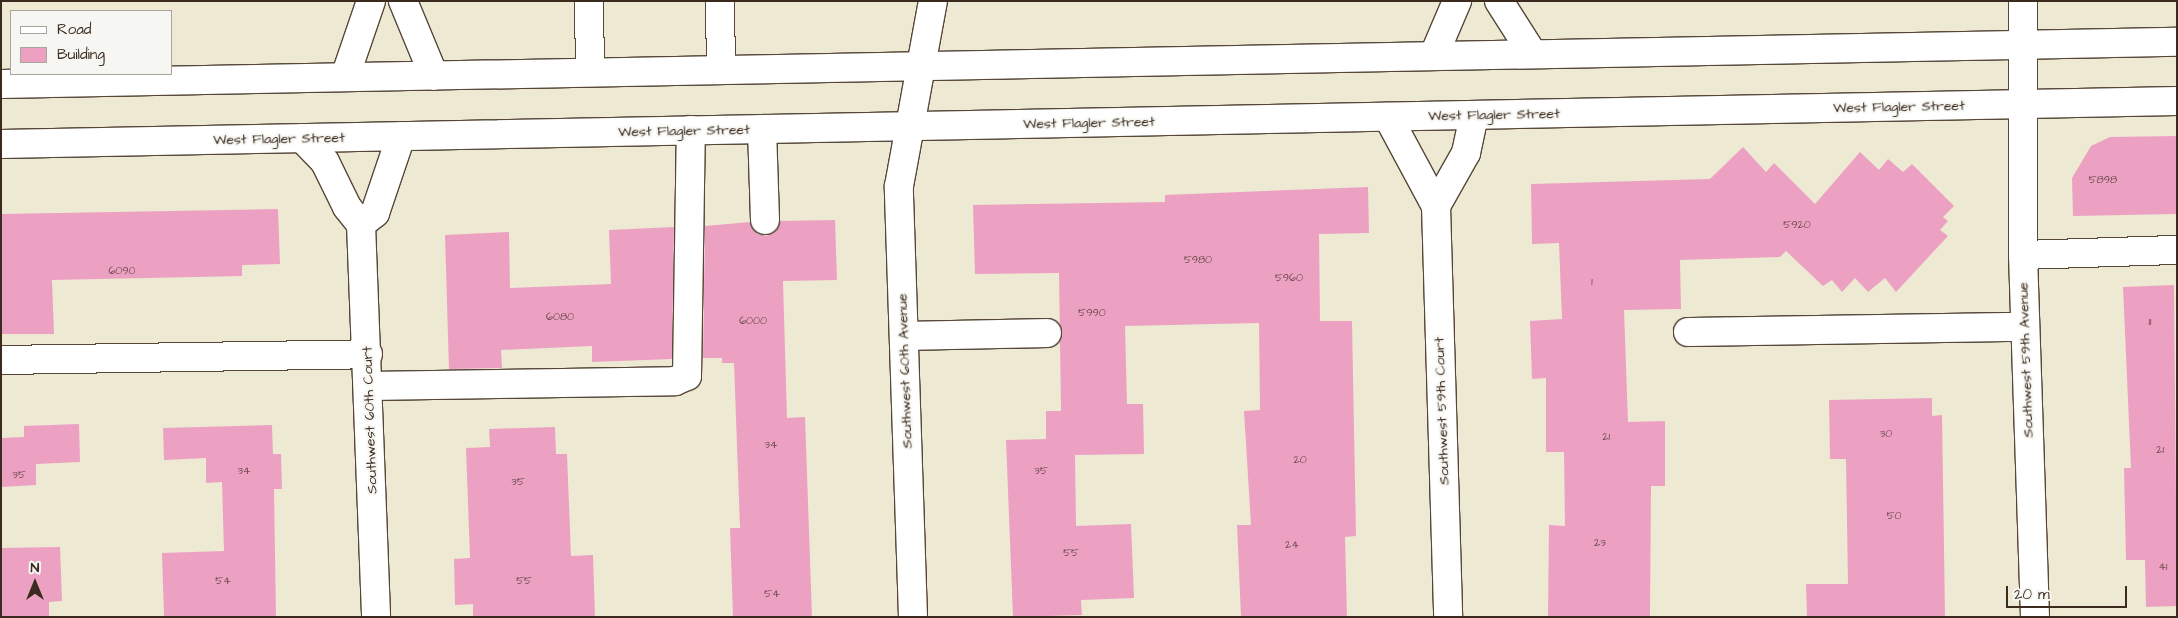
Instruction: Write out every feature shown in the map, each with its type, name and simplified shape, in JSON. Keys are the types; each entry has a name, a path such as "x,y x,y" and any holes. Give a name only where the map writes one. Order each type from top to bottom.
{"main road":[{"path":"345,77 371,1"},
{"path":"403,1 434,76"},
{"path":"589,1 590,72"},
{"path":"720,1 721,70"},
{"name":"Southwest 60th Avenue","path":"913,617 899,186 933,1"},
{"path":"1434,55 1457,1"},
{"path":"1499,1 1532,53"},
{"name":"Southwest 59th Avenue","path":"2023,1 2021,104 2023,255 2035,617"},
{"path":"1,84 2177,42"},
{"name":"West Flagler Street","path":"1,144 2177,101"},
{"path":"1436,206 1466,153 1474,116"},
{"name":"Southwest 59th Court","path":"1388,117 1436,206 1448,617"},
{"path":"762,129 764,220"},
{"path":"369,386 675,381 687,376 691,130"},
{"path":"302,138 325,162 347,207 361,224 376,213 401,136"},
{"name":"Southwest 60th Court","path":"361,224 368,354 376,617"},
{"path":"2023,255 2177,250"},
{"path":"1688,332 2025,327"},
{"path":"904,336 1047,333"},
{"path":"1,360 368,354"}],"building":[{"path":"2177,136 2177,214 2073,216 2072,178 2091,146 2110,137"},
{"path":"1743,147 1766,172 1774,163 1815,204 1860,152 1879,170 1888,159 1903,172 1912,164 1954,206 1943,217 1948,221 1940,230 1948,236 1896,292 1885,278 1868,292 1855,278 1842,292 1832,280 1823,286 1786,251 1780,257 1680,260 1681,309 1624,310 1628,422 1665,421 1665,486 1651,486 1650,617 1548,617 1549,525 1565,526 1564,452 1546,452 1546,378 1532,379 1530,321 1562,319 1559,243 1532,244 1531,184 1710,179"},
{"path":"1368,187 1369,233 1319,234 1320,321 1352,321 1356,536 1345,537 1347,617 1241,617 1237,525 1251,525 1244,411 1260,410 1259,323 1125,326 1127,404 1143,404 1144,454 1075,455 1076,526 1131,524 1134,598 1081,600 1082,615 1013,617 1006,440 1046,439 1046,411 1061,411 1059,273 975,274 973,205 1165,202 1165,195"},
{"path":"278,209 280,264 242,265 242,276 52,280 54,334 1,334 1,214"},
{"path":"835,220 837,280 783,281 787,418 805,417 812,617 733,617 730,528 740,528 734,363 722,363 722,358 703,358 705,226 750,222 757,234 766,236 774,233 780,221"},
{"path":"674,227 672,359 592,362 592,346 501,350 502,368 449,369 445,235 509,232 510,288 611,284 609,230"},
{"path":"2174,285 2177,606 2146,607 2145,560 2126,560 2124,468 2131,468 2123,287"},
{"path":"1932,398 1932,416 1942,415 1945,616 1807,617 1806,584 1848,584 1846,459 1830,459 1829,400"},
{"path":"79,424 80,462 36,464 36,485 1,487 1,438 24,437 24,426"},
{"path":"272,425 273,454 281,454 282,489 274,489 276,617 164,617 162,553 224,551 222,482 206,483 206,458 164,460 163,428"},
{"path":"555,427 556,454 567,454 571,556 593,555 595,617 473,617 473,604 455,605 454,559 470,558 466,448 490,447 489,429"},
{"path":"60,547 62,601 49,602 49,617 1,617 1,548"}]}
